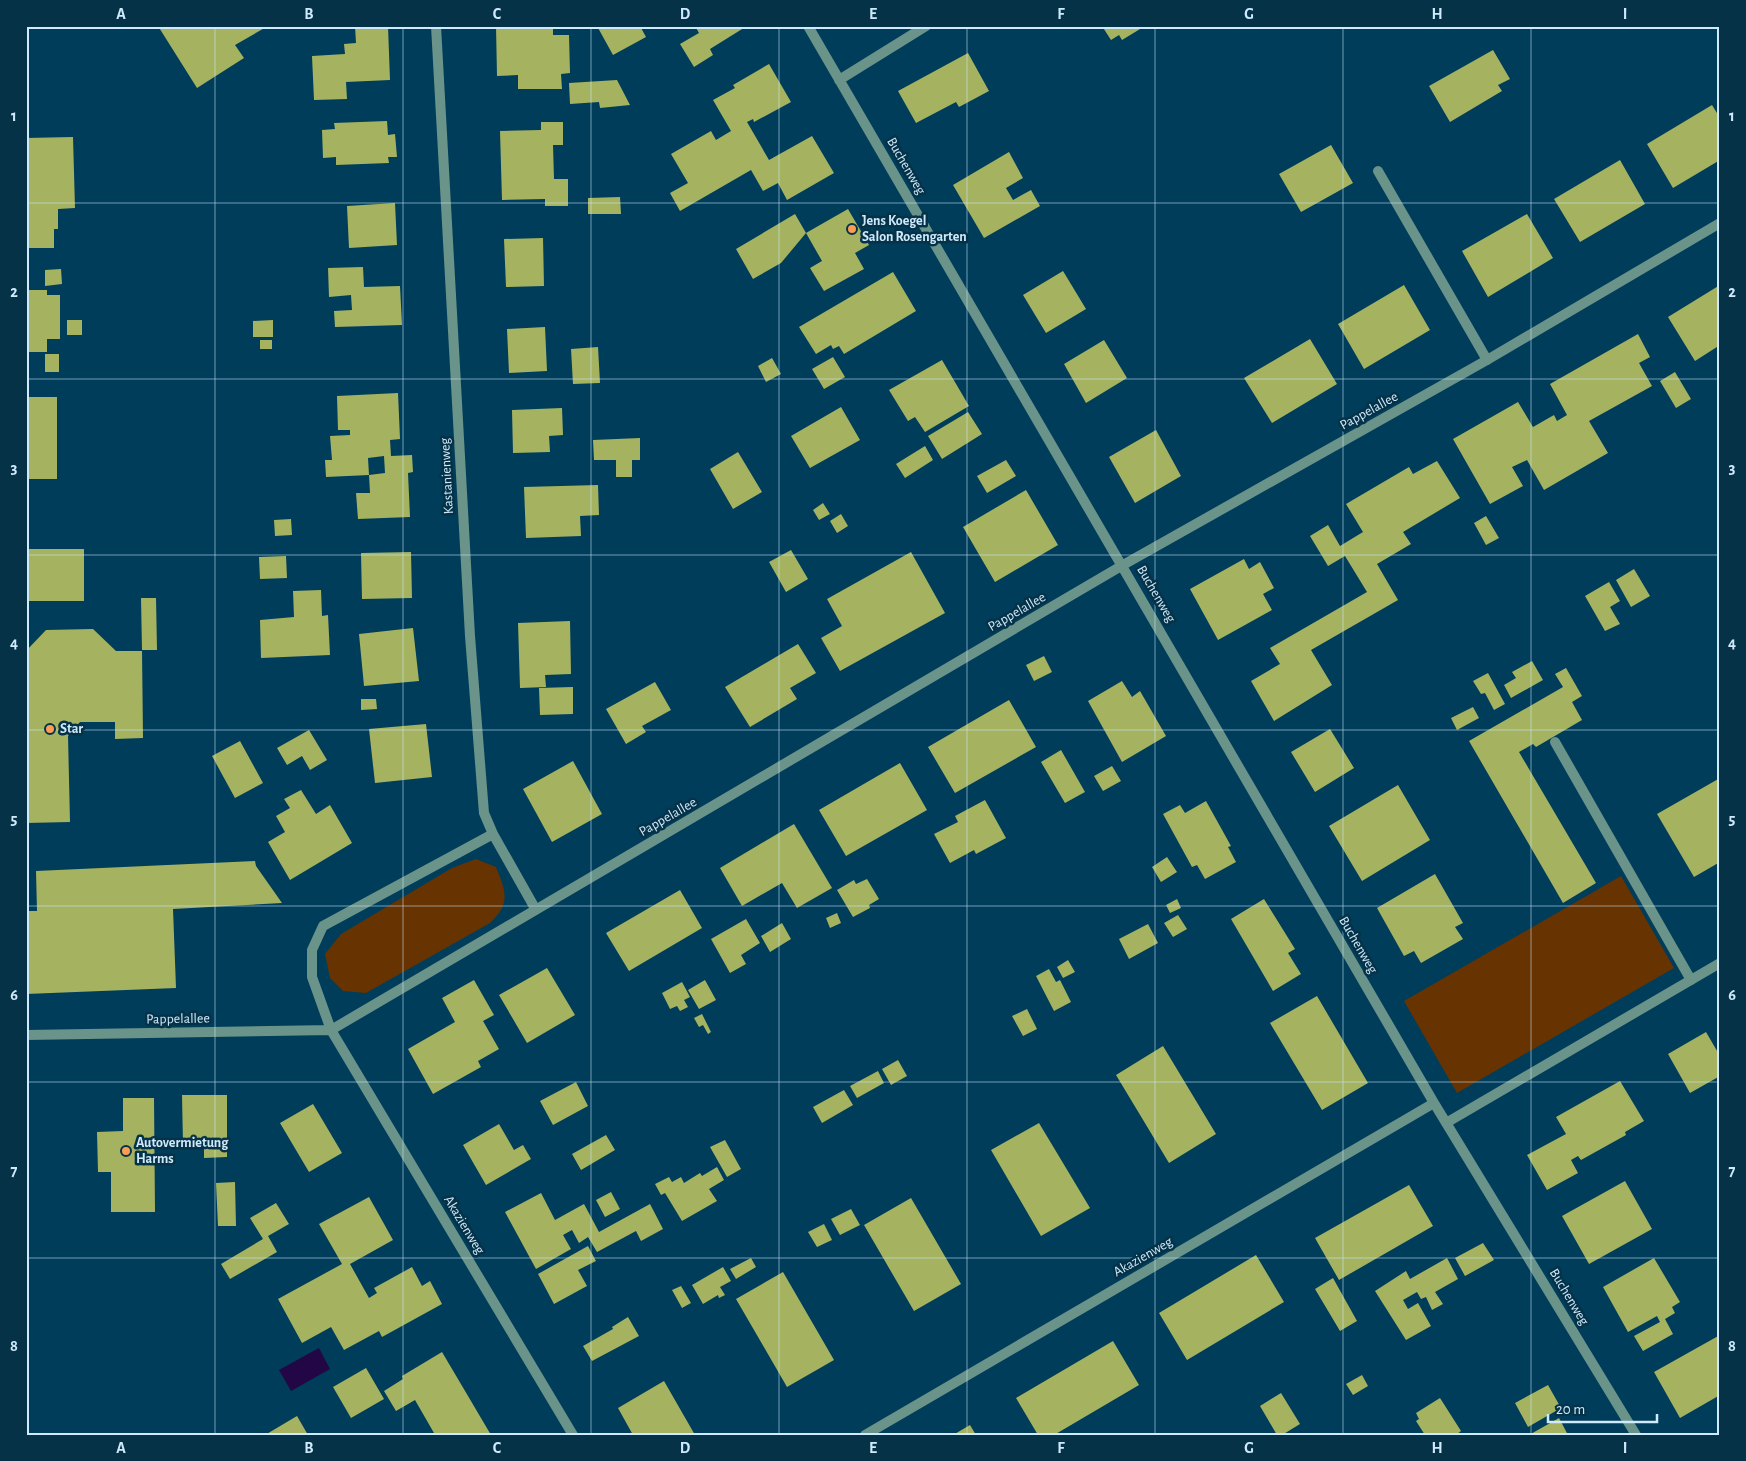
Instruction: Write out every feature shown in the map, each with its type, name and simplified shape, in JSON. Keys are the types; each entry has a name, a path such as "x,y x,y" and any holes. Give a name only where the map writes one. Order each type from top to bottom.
{"street":[{"name":"Kastanienweg","path":"436,26 470,636 484,813 493,834 536,910"},
{"name":"Buchenweg","path":"808,26 1434,1103 1636,1435"},
{"path":"839,80 926,26"},
{"path":"1378,171 1487,360"},
{"name":"Pappelallee","path":"26,1035 331,1030 1123,566 1487,360 1720,223"},
{"path":"1555,742 1691,980"},
{"path":"331,1030 312,977 312,950 323,926 493,834"},
{"path":"1446,1123 1720,963"},
{"name":"Akazienweg","path":"331,1030 573,1435"},
{"name":"Akazienweg","path":"865,1435 1434,1103"}],"shaded area":[{"path":"476,859 496,867 504,890 504,903 497,916 490,923 366,993 343,991 330,978 325,954 341,934 452,868"},
{"path":"1621,876 1674,968 1457,1093 1404,1001"},
{"path":"319,1348 330,1369 291,1391 279,1370"}],"building":[{"path":"158,26 268,26 235,45 244,58 197,88"},
{"path":"355,26 388,26 390,80 346,82 347,99 314,100 312,56 345,54 344,44 356,43"},
{"path":"496,26 553,26 553,35 569,35 570,73 561,74 562,89 518,89 518,75 497,76"},
{"path":"597,26 640,26 646,37 613,55"},
{"path":"695,26 747,26 710,49 713,55 694,67 680,44 699,33"},
{"path":"1102,26 1145,26 1122,40 1119,35 1111,40"},
{"path":"1493,50 1510,79 1498,85 1502,91 1450,122 1429,86"},
{"path":"968,53 989,91 959,107 956,102 916,123 898,91"},
{"path":"769,64 791,102 754,122 753,119 747,122 769,160 812,136 834,173 787,200 778,183 763,191 751,170 680,211 670,193 688,183 671,154 711,131 716,140 731,131 713,100 735,88 733,85"},
{"path":"617,80 630,105 600,108 599,102 570,104 569,83"},
{"path":"1712,105 1720,118 1720,160 1673,188 1647,144"},
{"path":"387,121 388,135 395,134 397,157 388,157 389,163 336,165 336,157 323,158 322,130 335,129 334,123"},
{"path":"541,122 563,122 563,145 553,145 554,179 568,179 568,206 545,206 545,199 502,200 500,131 541,130"},
{"path":"73,137 75,208 58,209 58,229 54,229 54,248 26,248 26,138"},
{"path":"1331,145 1353,183 1301,212 1279,174"},
{"path":"1009,152 1023,178 1006,188 1013,200 1031,190 1040,206 984,238 953,185"},
{"path":"1620,160 1645,204 1580,242 1554,199"},
{"path":"620,197 621,214 588,214 588,198"},
{"path":"395,203 397,245 349,248 347,206"},
{"path":"848,209 869,245 855,253 864,269 824,291 810,268 822,261 806,233"},
{"path":"795,214 806,233 781,263 753,279 736,249"},
{"path":"1527,214 1553,258 1488,297 1462,251"},
{"path":"543,238 544,286 506,287 504,239"},
{"path":"363,267 364,287 400,286 402,325 335,327 334,311 352,310 351,295 329,297 328,268"},
{"path":"61,269 62,284 45,286 45,270"},
{"path":"1063,271 1086,309 1046,333 1023,295"},
{"path":"893,272 916,311 844,354 839,346 833,349 831,345 816,354 799,327"},
{"path":"1404,285 1430,330 1364,369 1338,324"},
{"path":"1720,285 1720,345 1695,361 1668,317"},
{"path":"26,290 47,290 47,295 60,295 60,339 47,339 47,352 26,352"},
{"path":"67,320 82,320 82,335 67,335"},
{"path":"273,320 273,337 253,337 253,321"},
{"path":"545,327 547,371 509,373 507,329"},
{"path":"1638,334 1650,357 1639,363 1652,386 1589,421 1608,453 1544,490 1527,460 1512,467 1523,486 1490,504 1453,439 1518,402 1533,427 1554,415 1557,421 1567,415 1550,384"},
{"path":"1310,339 1337,384 1272,423 1244,378"},
{"path":"260,340 272,340 272,349 260,349"},
{"path":"1104,340 1127,378 1086,403 1064,364"},
{"path":"598,347 600,383 573,384 571,349"},
{"path":"45,354 59,354 59,372 45,372"},
{"path":"833,357 845,377 824,389 812,369"},
{"path":"772,358 781,374 766,382 758,366"},
{"path":"942,360 969,406 925,432 915,417 908,421 889,390"},
{"path":"1675,372 1691,399 1676,408 1660,381"},
{"path":"398,393 400,439 390,440 391,456 412,455 413,472 408,473 410,517 358,519 356,493 370,493 369,475 326,477 325,460 332,460 330,436 350,435 350,430 338,430 337,396","holes":["384,456 385,473 369,475 368,458"]},
{"path":"26,397 57,397 57,479 26,479"},
{"path":"841,407 860,440 810,468 791,436"},
{"path":"562,408 563,435 549,436 550,452 513,453 512,410"},
{"path":"968,412 982,434 942,459 928,436"},
{"path":"1156,430 1181,476 1135,503 1109,457"},
{"path":"640,438 640,460 632,460 632,477 616,477 616,460 594,460 593,440"},
{"path":"925,446 933,460 905,478 896,464"},
{"path":"738,452 762,492 733,509 710,469"},
{"path":"1006,460 1016,476 987,493 977,476"},
{"path":"1437,461 1460,498 1403,532 1411,544 1377,564 1398,600 1311,650 1332,685 1274,721 1251,681 1280,664 1270,648 1367,592 1345,556 1328,566 1310,536 1328,525 1340,546 1363,532 1346,504 1409,467 1413,474"},
{"path":"598,485 599,515 580,516 581,536 526,538 524,487"},
{"path":"1026,490 1058,545 995,582 963,527"},
{"path":"823,503 830,514 819,520 813,510"},
{"path":"841,514 848,526 837,533 830,521"},
{"path":"1486,516 1499,538 1486,545 1474,523"},
{"path":"291,519 292,535 275,536 274,520"},
{"path":"26,549 84,549 84,601 26,601"},
{"path":"791,550 808,579 786,592 769,562"},
{"path":"411,552 412,598 362,599 361,553"},
{"path":"911,552 945,613 840,671 821,638 842,626 827,599"},
{"path":"286,556 287,578 260,579 259,557"},
{"path":"1244,559 1249,569 1260,562 1274,588 1263,594 1272,610 1218,640 1190,589"},
{"path":"1634,569 1650,596 1631,607 1616,580"},
{"path":"1609,582 1620,601 1610,607 1620,624 1605,631 1585,596"},
{"path":"321,590 322,616 328,615 330,655 261,658 260,620 294,617 293,591"},
{"path":"141,598 156,598 157,650 142,650"},
{"path":"570,621 571,674 545,675 546,687 520,688 518,623"},
{"path":"413,628 419,681 364,686 359,634"},
{"name":"Star","path":"93,629 116,651 142,651 143,738 115,739 115,722 80,722 68,736 70,822 26,823 26,651 46,630"},
{"path":"798,644 816,673 790,688 797,699 750,727 725,687"},
{"path":"1044,656 1052,672 1034,681 1026,665"},
{"path":"1532,661 1543,680 1511,698 1504,685 1516,678 1512,672"},
{"path":"1566,668 1582,696 1572,702 1582,720 1536,747 1533,744 1519,752 1596,883 1563,903 1469,741 1563,687 1555,674"},
{"path":"1488,673 1505,704 1494,710 1485,693 1481,694 1473,681"},
{"path":"1122,681 1132,697 1140,691 1166,736 1122,762 1088,701"},
{"path":"655,682 671,710 642,726 646,732 626,744 606,709"},
{"path":"573,687 573,714 540,715 539,688"},
{"path":"361,699 376,699 377,709 361,710"},
{"path":"1009,700 1036,747 955,793 928,747"},
{"path":"1473,707 1479,718 1457,730 1451,718"},
{"path":"426,724 432,777 375,783 369,729"},
{"path":"1330,729 1354,768 1315,792 1291,752"},
{"path":"309,730 327,760 310,770 302,756 287,765 277,748"},
{"path":"240,741 263,783 235,798 212,756"},
{"path":"1061,750 1085,792 1065,803 1041,762"},
{"path":"573,761 602,814 552,842 523,789"},
{"path":"900,763 927,810 846,856 819,810"},
{"path":"1112,766 1121,781 1103,791 1094,776"},
{"path":"1720,778 1720,862 1694,877 1657,814"},
{"path":"1398,785 1430,840 1362,881 1329,826"},
{"path":"301,790 316,814 330,805 352,843 290,880 268,842 285,832 276,816 290,808 284,799"},
{"path":"985,800 1006,838 976,854 974,850 950,863 934,834 958,822 955,816"},
{"path":"1206,801 1231,846 1228,847 1236,862 1205,879 1197,865 1192,867 1163,814 1180,805 1185,813"},
{"path":"794,824 832,888 797,908 782,883 742,906 720,868"},
{"path":"1167,857 1177,872 1161,882 1152,867"},
{"path":"255,861 256,866 282,903 173,909 176,988 26,994 26,911 37,911 36,871"},
{"path":"1435,874 1463,923 1455,927 1463,939 1421,963 1414,951 1404,956 1377,908"},
{"path":"867,879 879,899 869,905 870,908 853,917 837,890 854,880 856,884"},
{"path":"680,890 702,928 629,971 606,933"},
{"path":"1177,899 1181,908 1170,913 1166,905"},
{"path":"1264,899 1295,949 1288,953 1301,974 1273,991 1231,919"},
{"path":"837,913 841,923 830,928 826,918"},
{"path":"1178,915 1187,929 1173,937 1164,923"},
{"path":"746,919 760,943 741,955 746,964 730,973 711,939"},
{"path":"782,923 791,939 770,952 761,936"},
{"path":"1148,924 1158,943 1129,959 1119,939"},
{"path":"1068,960 1075,972 1063,978 1057,967"},
{"path":"547,968 575,1015 527,1043 499,995"},
{"path":"1049,969 1056,982 1060,980 1071,1002 1054,1011 1036,976"},
{"path":"474,980 494,1015 483,1021 499,1049 478,1061 481,1067 433,1094 408,1049 455,1022 442,998"},
{"path":"705,980 716,1000 699,1009 688,990"},
{"path":"682,982 690,997 684,1000 688,1007 680,1011 677,1006 670,1009 662,993"},
{"path":"1317,996 1368,1083 1322,1110 1270,1023"},
{"path":"1027,1009 1037,1029 1023,1036 1012,1016"},
{"path":"702,1014 711,1032 708,1034 703,1025 699,1027 694,1018"},
{"path":"1706,1032 1720,1056 1720,1076 1690,1093 1668,1054"},
{"path":"1163,1046 1216,1134 1169,1163 1116,1075"},
{"path":"898,1060 907,1076 891,1085 882,1069"},
{"path":"878,1071 884,1083 857,1098 850,1086"},
{"path":"1620,1081 1644,1121 1625,1132 1626,1135 1581,1160 1578,1156 1571,1160 1578,1173 1547,1190 1527,1155 1566,1134 1556,1117"},
{"path":"576,1082 588,1106 553,1125 540,1101"},
{"path":"844,1090 853,1105 822,1123 813,1107"},
{"path":"182,1095 227,1095 227,1157 204,1158 204,1145 183,1145"},
{"name":"Autovermietung Harms","path":"123,1098 154,1098 155,1212 111,1212 111,1172 98,1172 97,1132 123,1131"},
{"path":"313,1104 342,1153 309,1172 280,1123"},
{"path":"1039,1123 1090,1208 1041,1236 991,1150"},
{"path":"499,1124 514,1150 523,1145 531,1159 486,1185 463,1145"},
{"path":"606,1135 615,1150 581,1170 572,1154"},
{"path":"725,1140 741,1169 727,1177 710,1147"},
{"path":"717,1167 724,1180 709,1189 717,1201 682,1221 665,1193 661,1195 655,1184 669,1177 672,1182 681,1177 684,1183 700,1173 702,1176"},
{"path":"1625,1181 1652,1229 1589,1264 1562,1216"},
{"path":"235,1182 236,1226 218,1226 216,1183"},
{"path":"1409,1185 1433,1226 1339,1280 1315,1238"},
{"path":"611,1192 620,1209 605,1217 596,1200"},
{"path":"541,1193 555,1220 584,1204 599,1232 650,1204 663,1229 641,1241 636,1231 597,1252 588,1237 579,1243 572,1230 563,1235 571,1249 536,1269 505,1212"},
{"path":"369,1197 393,1240 350,1264 369,1298 377,1293 374,1288 412,1267 422,1286 430,1281 442,1304 382,1337 379,1331 344,1350 331,1327 302,1343 278,1299 342,1264 319,1224"},
{"path":"911,1198 961,1284 914,1311 864,1225"},
{"path":"276,1203 289,1224 268,1236 277,1252 230,1279 221,1264 263,1239 250,1218"},
{"path":"851,1209 860,1225 840,1235 831,1219"},
{"path":"824,1224 832,1240 817,1247 808,1232"},
{"path":"1483,1243 1494,1260 1465,1276 1455,1258"},
{"path":"588,1246 596,1261 578,1270 587,1286 554,1304 538,1274"},
{"path":"1256,1255 1284,1302 1187,1360 1159,1313"},
{"path":"751,1258 756,1267 736,1279 730,1269"},
{"path":"1447,1258 1458,1279 1435,1292 1443,1304 1432,1310 1426,1297 1421,1299 1417,1292 1403,1300 1408,1309 1418,1303 1431,1326 1406,1340 1375,1291 1406,1271 1410,1279"},
{"path":"1654,1258 1680,1302 1672,1307 1675,1313 1665,1319 1673,1334 1643,1351 1634,1336 1660,1322 1657,1316 1628,1332 1603,1287"},
{"path":"723,1267 731,1281 720,1287 725,1295 719,1298 718,1295 703,1304 692,1285"},
{"path":"783,1272 834,1360 787,1387 736,1299"},
{"path":"1333,1278 1357,1321 1340,1331 1315,1289"},
{"path":"681,1286 691,1303 682,1308 672,1290"},
{"path":"628,1317 639,1336 592,1361 583,1346 613,1329 612,1327"},
{"path":"1720,1335 1720,1395 1680,1418 1654,1372"},
{"path":"1113,1341 1139,1385 1054,1435 1038,1435 1016,1398"},
{"path":"442,1352 491,1435 431,1435 434,1433 415,1400 396,1411 384,1391 403,1379 402,1376"},
{"path":"366,1368 384,1399 351,1418 333,1387"},
{"path":"1362,1375 1368,1386 1353,1395 1346,1384"},
{"path":"664,1381 695,1435 633,1435 618,1408"},
{"path":"1548,1385 1561,1408 1528,1427 1515,1403"},
{"path":"1281,1393 1300,1424 1282,1435 1277,1435 1260,1406"},
{"path":"1440,1398 1461,1431 1456,1435 1425,1435 1416,1421 1419,1419 1416,1413"},
{"path":"297,1416 308,1435 265,1435"},
{"path":"1559,1418 1568,1435 1529,1435"},
{"path":"970,1425 976,1435 953,1435"}],"place":[{"name":"Jens Koegel Salon Rosengarten","path":"852,229"},
{"name":"Star","path":"50,729"},
{"name":"Autovermietung Harms","path":"126,1151"}]}
